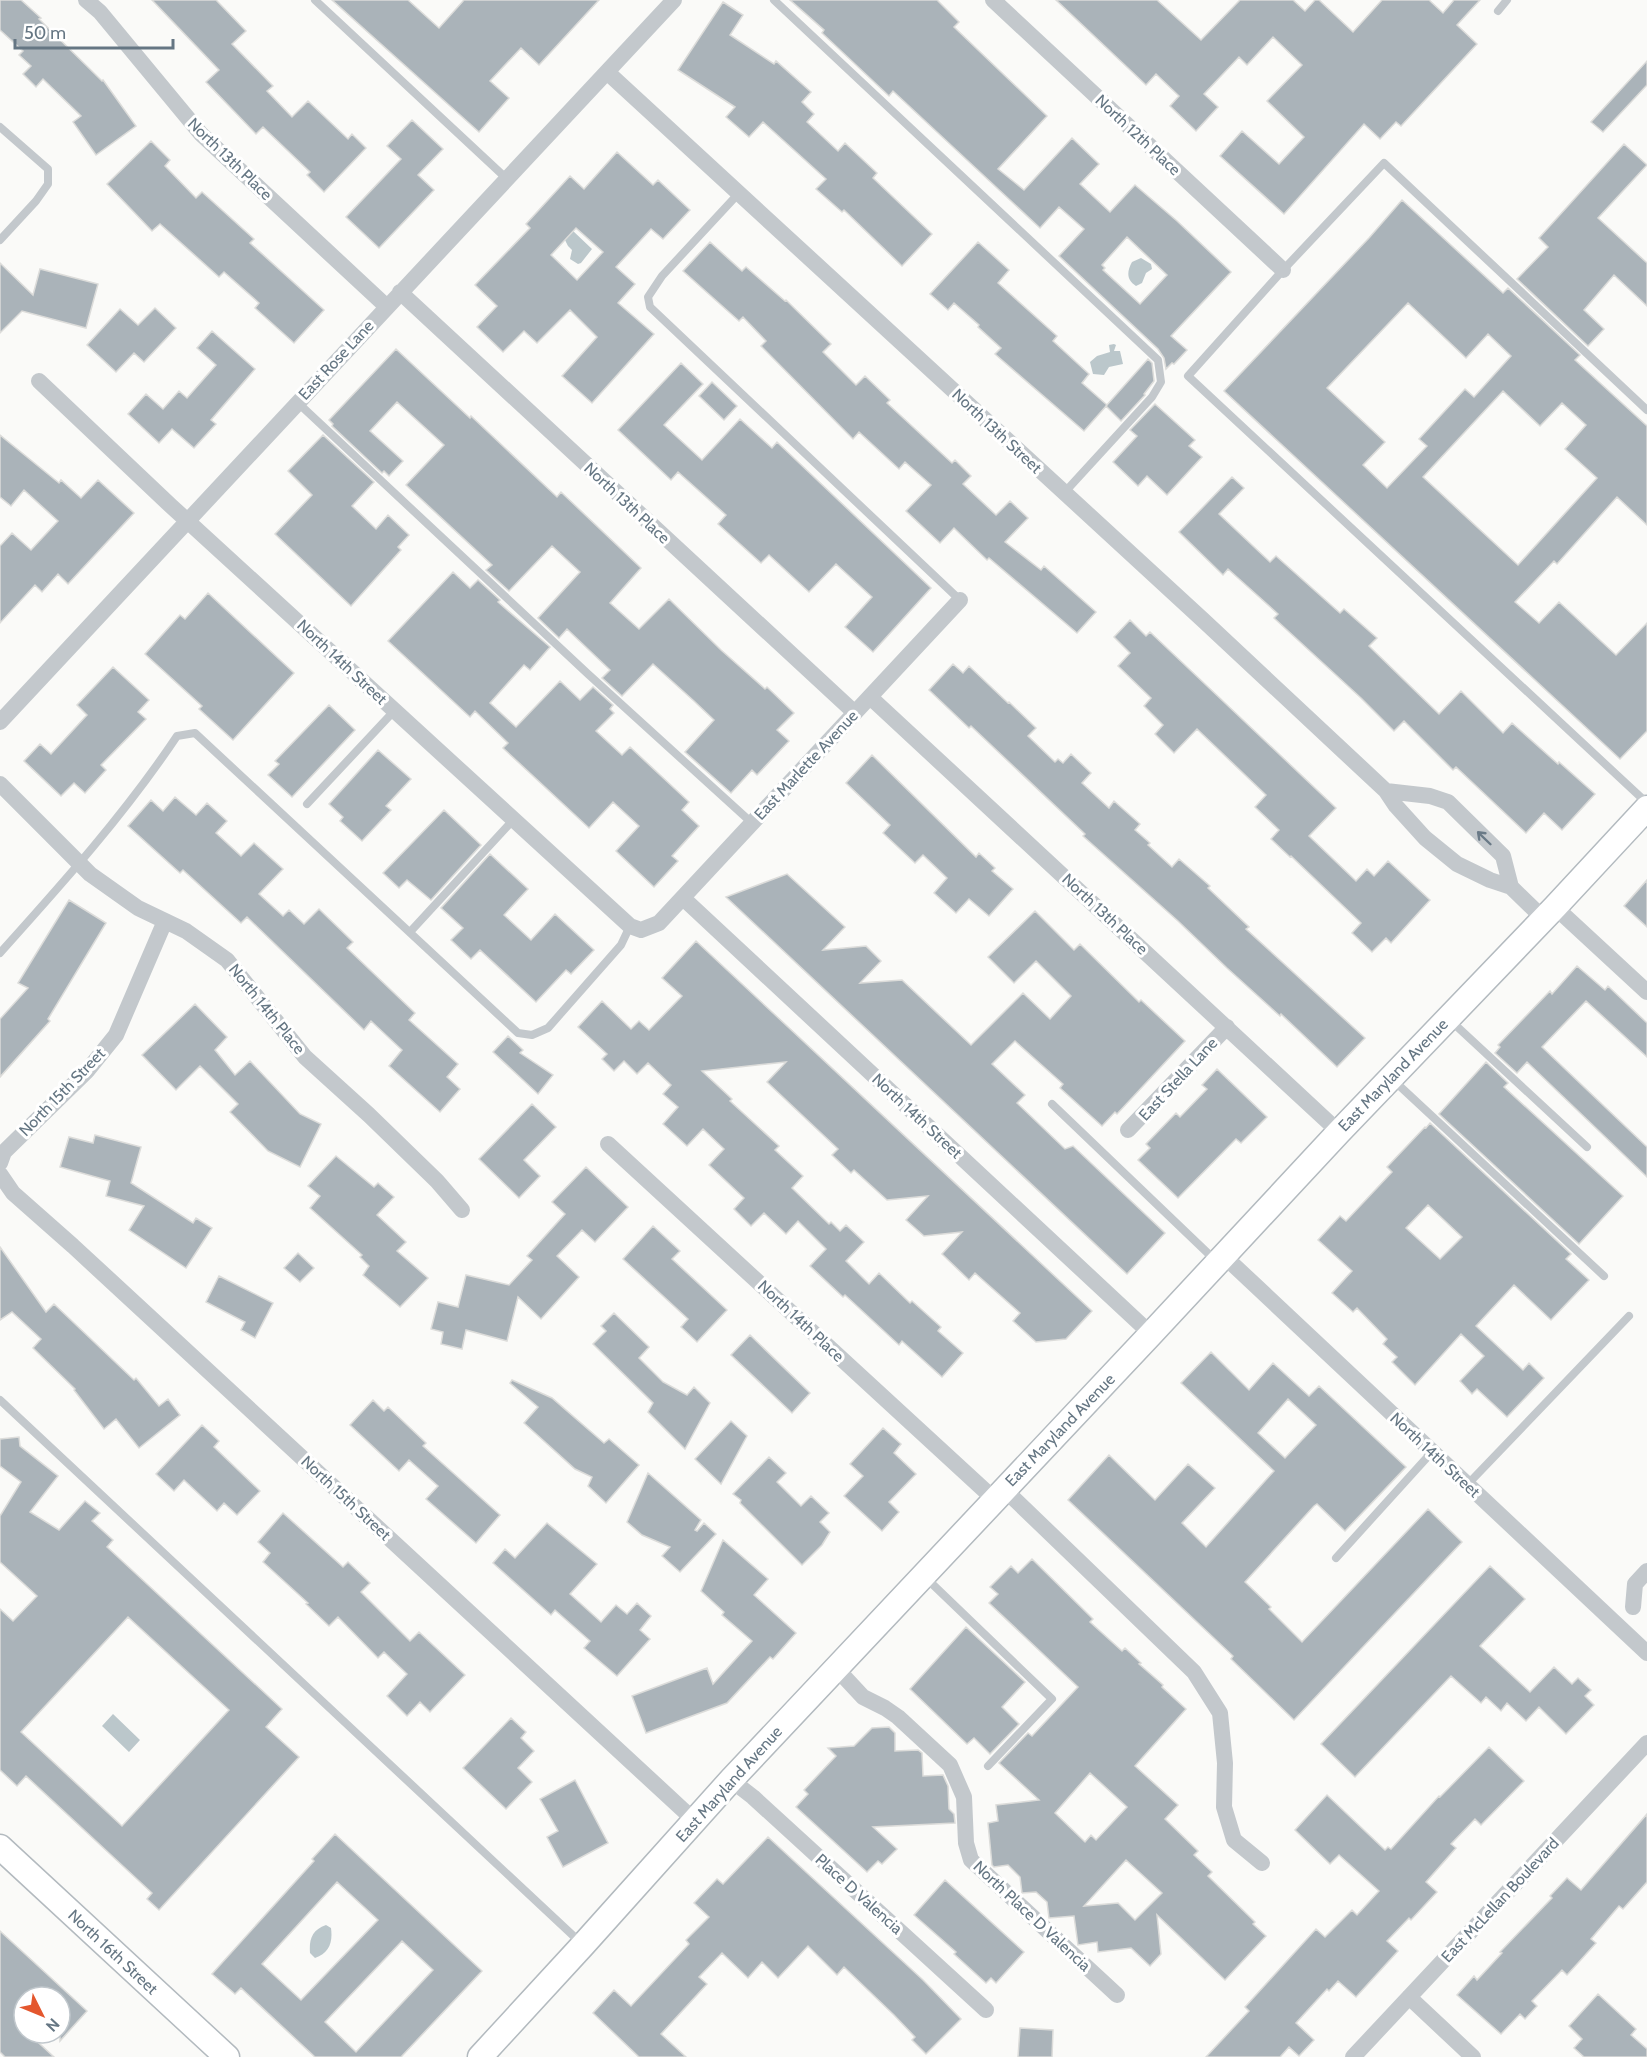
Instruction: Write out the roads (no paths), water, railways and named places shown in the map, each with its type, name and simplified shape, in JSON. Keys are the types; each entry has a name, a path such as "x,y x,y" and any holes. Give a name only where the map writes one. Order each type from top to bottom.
{"street":[{"name":"North 13th Place","path":"86,0 100,12 201,134 386,306"},
{"name":"East Rose Lane","path":"0,722 674,0"},
{"name":"North 12th Place","path":"993,0 1283,270"},
{"name":"North 13th Street","path":"607,72 1386,791 1396,806 1425,838 1457,864 1511,887 1549,913 1647,992"},
{"name":"North 13th Place","path":"400,292 855,713"},
{"name":"North 14th Street","path":"39,381 187,520 630,926"},
{"name":"East Marlette Avenue","path":"630,926 641,930 659,923 960,600"},
{"name":"North 13th Place","path":"870,696 1339,1132"},
{"name":"North 14th Place","path":"0,784 90,874 138,908 186,931 227,960 305,1057 395,1139 462,1210"},
{"path":"1386,791 1430,796 1448,802 1503,856 1511,887"},
{"name":"East Maryland Avenue","path":"480,2057 584,1946 731,1780 1339,1132 1647,808"},
{"name":"North 14th Street","path":"682,898 1151,1334"},
{"name":"North 15th Street","path":"0,1163 4,1152 87,1071 116,1035 165,921"},
{"name":"East Stella Lane","path":"1128,1130 1227,1027"},
{"name":"North 14th Place","path":"608,1144 1194,1672 1220,1713 1225,1763 1224,1807 1234,1840 1263,1863"},
{"name":"North 15th Street","path":"0,1174 13,1193 73,1245 695,1821"},
{"name":"North 14th Street","path":"1221,1259 1647,1653"},
{"path":"1616,1625 1640,1605 1635,1584 1647,1571"},
{"name":"North Place D Valencia","path":"836,1668 863,1697 898,1717 950,1765 964,1797 966,1843 971,1860 1117,1995"},
{"name":"East McLellan Boulevard","path":"1353,2057 1647,1743"},
{"name":"Place D Valencia","path":"731,1780 753,1797 986,2010"},
{"name":"North 16th Street","path":"0,1847 227,2057"},
{"path":"1409,1997 1473,2057"}],"lane":[{"path":"315,0 507,179"},
{"path":"774,0 1158,360 1161,382 1152,397 1064,493"},
{"path":"1497,11 1507,0"},
{"path":"0,127 48,168 48,184 36,201 0,240"},
{"path":"1647,410 1384,163 1283,270 1188,376 1647,803"},
{"path":"739,193 662,276 648,297 650,307 960,600"},
{"path":"297,402 588,674 753,823"},
{"path":"307,804 395,710"},
{"path":"0,953 79,863 155,769 177,736 195,733 518,1033 532,1035 548,1028 621,945 630,926"},
{"path":"410,932 514,819"},
{"path":"1448,1018 1587,1147"},
{"path":"1391,1078 1604,1276"},
{"path":"1052,1104 1221,1259"},
{"path":"1467,1485 1629,1316"},
{"path":"0,1400 584,1946"},
{"path":"1336,1558 1432,1452"},
{"path":"923,1575 1052,1699 988,1766"}]}
